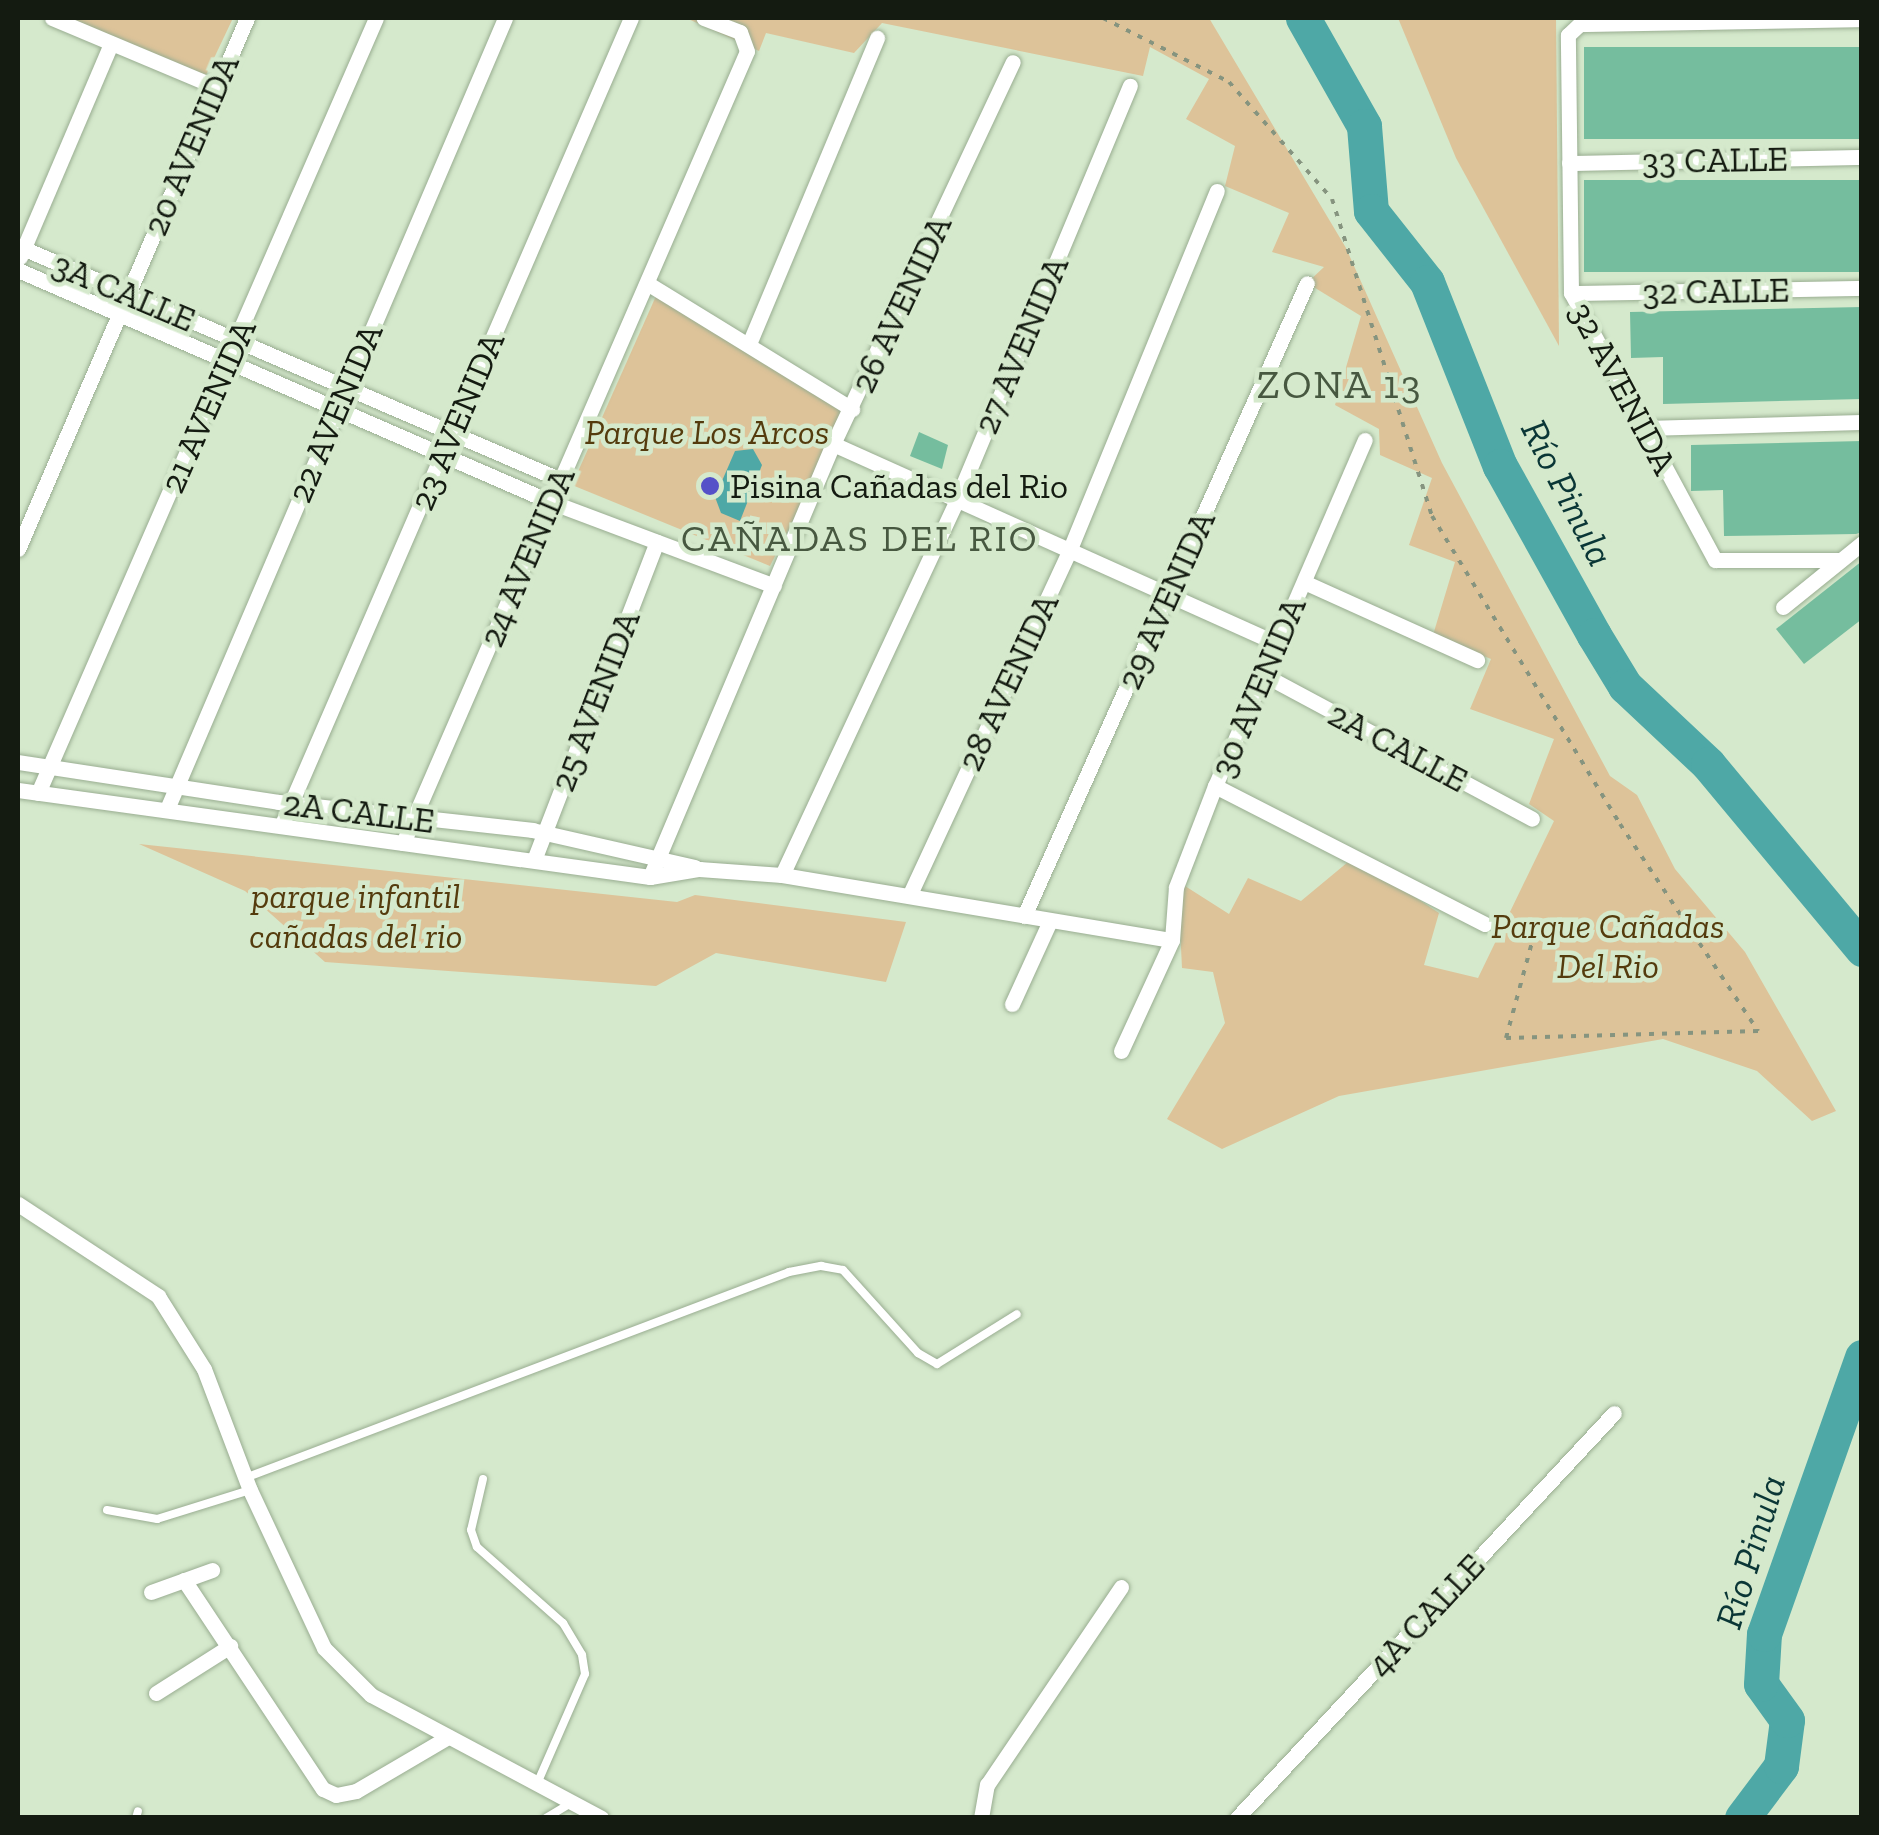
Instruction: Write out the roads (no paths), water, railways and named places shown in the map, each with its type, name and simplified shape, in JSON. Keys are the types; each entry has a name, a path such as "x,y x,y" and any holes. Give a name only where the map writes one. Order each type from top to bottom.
{"street":[{"path":"52,18 216,87"},
{"name":"20 AVENIDA","path":"18,549 246,18"},
{"name":"21 AVENIDA","path":"38,793 376,18"},
{"name":"22 AVENIDA","path":"166,809 505,18"},
{"name":"23 AVENIDA","path":"282,824 631,18"},
{"name":"24 AVENIDA","path":"402,843 747,51 740,32 704,18"},
{"name":"32 AVENIDA","path":"1840,560 1715,560 1571,293 1571,26 1862,19"},
{"path":"748,344 877,38"},
{"path":"19,257 111,44"},
{"name":"26 AVENIDA","path":"650,877 833,444 1013,62"},
{"name":"27 AVENIDA","path":"782,875 957,499 1130,86"},
{"name":"33 CALLE","path":"1569,163 1862,158"},
{"name":"28 AVENIDA","path":"910,894 1070,549 1217,191"},
{"name":"3A CALLE","path":"19,257 127,294 561,480"},
{"name":"3A CALLE","path":"19,257 120,315 337,410 551,502 774,586"},
{"path":"647,283 852,409"},
{"name":"29 AVENIDA","path":"1024,916 1307,283"},
{"name":"32 CALLE","path":"1571,293 1862,288"},
{"path":"1644,428 1862,422"},
{"name":"30 AVENIDA","path":"1172,940 1176,887 1215,786 1365,440"},
{"path":"833,444 1277,644"},
{"name":"25 AVENIDA","path":"534,860 656,542"},
{"path":"1783,607 1862,543"},
{"path":"1304,582 1477,660"},
{"name":"2A CALLE","path":"1264,675 1532,819"},
{"name":"2A CALLE","path":"18,762 414,820 544,832 661,855 699,869"},
{"path":"1215,786 1485,924"},
{"name":"2A CALLE","path":"18,790 650,877 699,869 782,875 1172,940"},
{"path":"1012,1004 1050,921"},
{"path":"1121,1051 1172,940"},
{"path":"18,1204 158,1296 204,1369 247,1484 324,1648 371,1695 602,1818"},
{"name":"4A CALLE","path":"1238,1818 1614,1413"},
{"path":"151,1592 212,1570"},
{"path":"184,1580 311,1777 336,1795 356,1791 448,1737"},
{"path":"981,1818 988,1785 1121,1588"},
{"path":"156,1692 230,1646"}],"lane":[{"path":"107,1510 157,1518 789,1272 821,1266 843,1270 918,1353 938,1364 1017,1314"},
{"path":"482,1479 471,1530 477,1546 563,1623 582,1655 585,1674 537,1784"},
{"path":"546,1818 573,1801"}],"water":[{"path":"753,449 762,465 740,521 721,513 715,497 735,451"}],"waterway":[{"name":"Río Pinula","path":"1303,18 1364,126 1371,211 1427,282 1500,466 1594,635 1625,686 1708,764 1862,949"},
{"name":"Río Pinula","path":"1742,1818 1781,1766 1787,1720 1761,1684 1764,1634 1862,1357"}],"place":[{"name":"Pisina Cañadas del Rio","path":"710,486"}],"district":[{"name":"ZONA 13","path":"1340,384"},
{"name":"CAÑADAS DEL RIO","path":"860,539"}],"park label":[{"name":"Parque Los Arcos","path":"707,432"},
{"name":"parque infantil cañadas del rio","path":"356,916"},
{"name":"Parque Cañadas Del Rio","path":"1608,946"}]}
